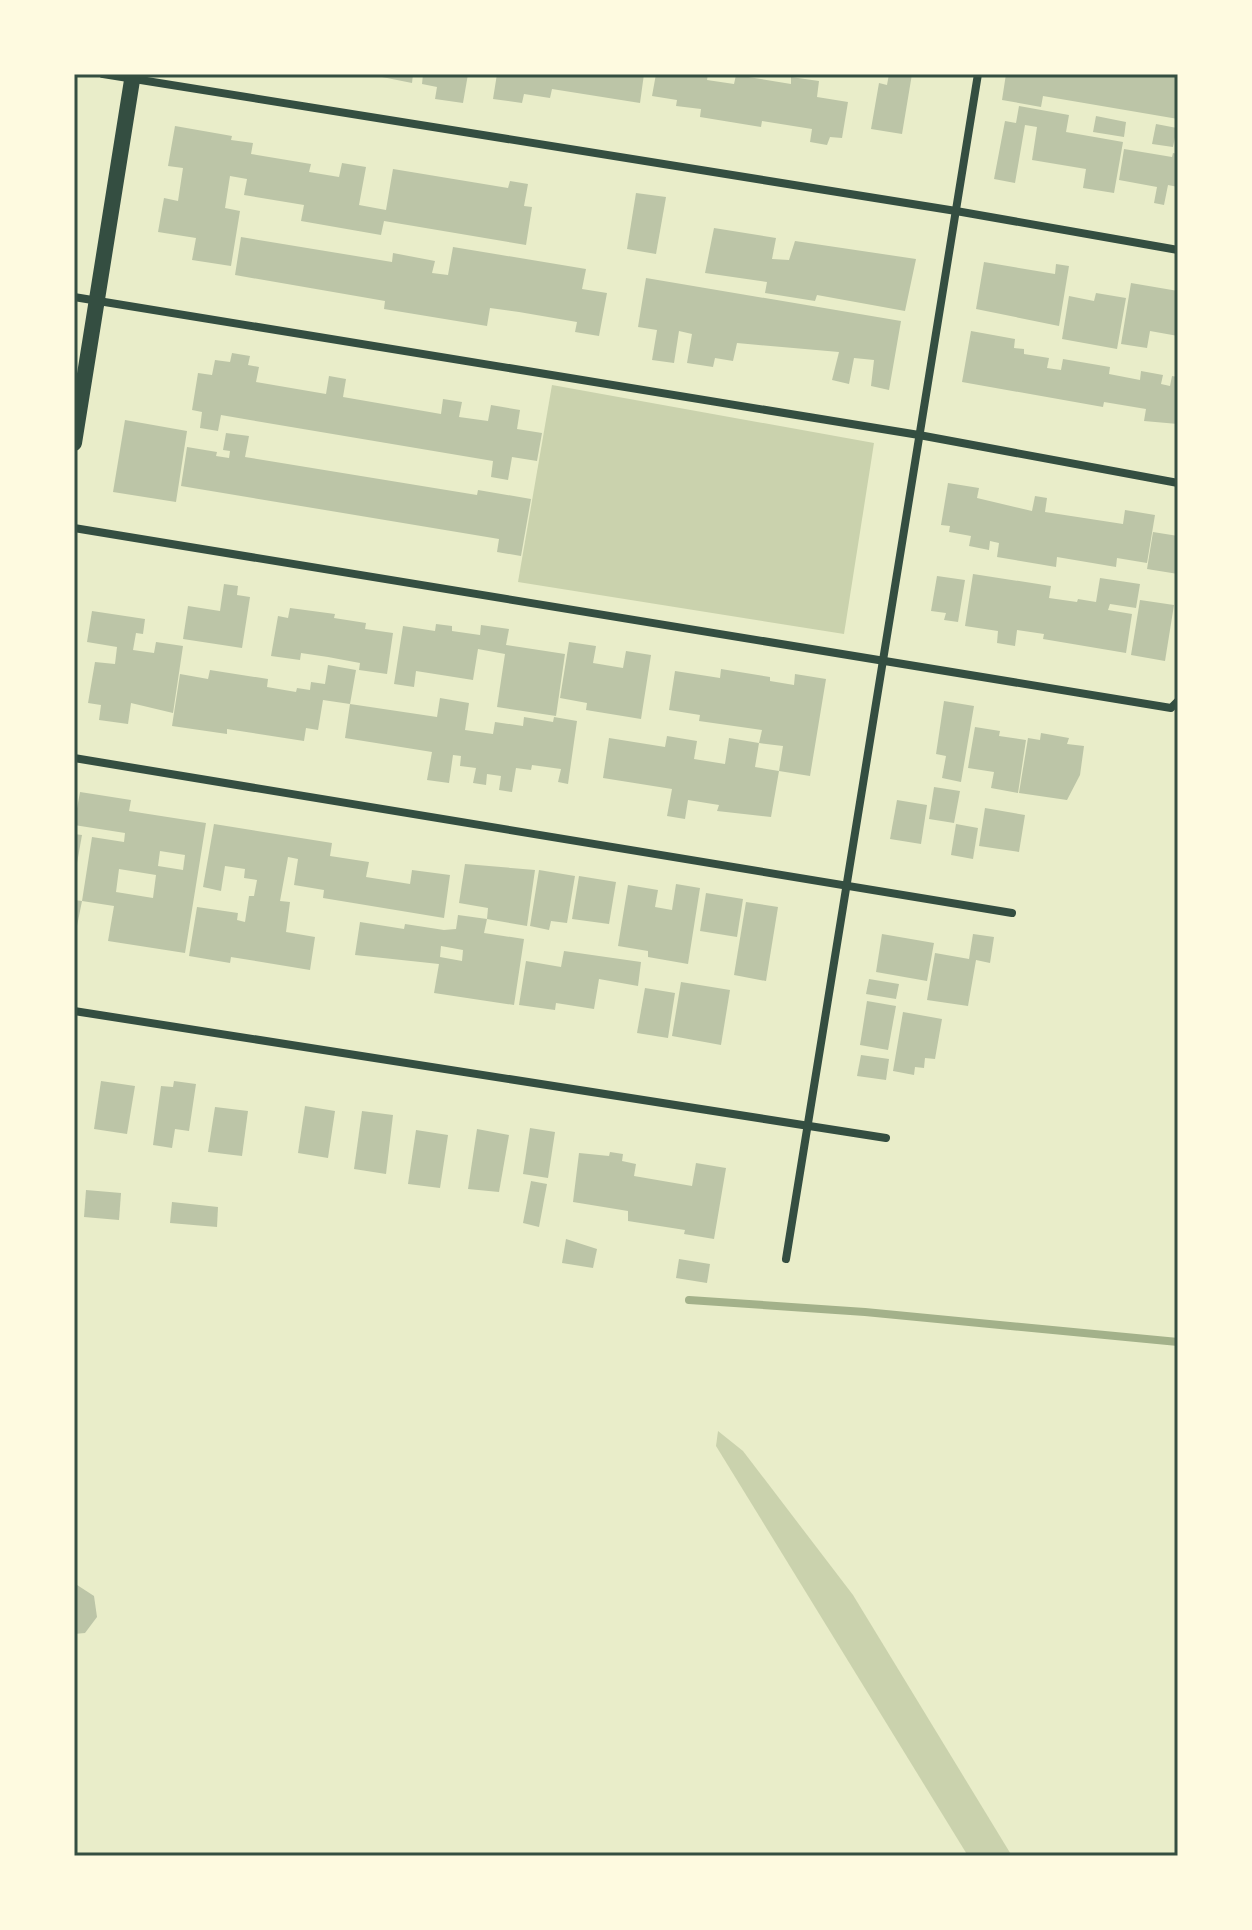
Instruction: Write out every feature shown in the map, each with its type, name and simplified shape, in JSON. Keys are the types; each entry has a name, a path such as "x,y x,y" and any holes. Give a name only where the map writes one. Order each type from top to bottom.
{"main road":[{"path":"74,443 132,76"}],"street":[{"path":"103,74 132,76 1178,250"},
{"path":"786,1259 978,74"},
{"path":"74,297 919,435 1178,483"},
{"path":"74,528 883,661 1174,704"},
{"path":"74,758 1012,913"},
{"path":"74,1011 886,1138"}],"green space":[{"path":"552,385 874,443 844,634 518,582"},
{"path":"718,1431 743,1451 853,1595 1012,1856 968,1856 716,1446"}],"building":[{"path":"367,74 413,74 412,83"},
{"path":"423,74 468,74 463,103 435,99 437,87 422,84"},
{"path":"497,74 644,74 640,103 552,89 550,98 524,94 522,103 493,99"},
{"path":"656,74 708,74 707,80 734,84 736,75 791,84 791,77 819,81 817,97 848,102 842,138 830,137 827,145 810,142 812,129 762,121 761,127 700,117 701,109 676,106 677,100 652,96"},
{"path":"889,74 912,74 902,134 871,129 879,83 887,85"},
{"path":"1006,74 1178,74 1178,119 1043,96 1041,107 1002,100"},
{"path":"1019,106 1069,115 1066,132 1123,142 1114,193 1083,188 1086,169 1032,160 1037,127 1025,125 1015,183 994,179 1005,121 1016,123"},
{"path":"1096,116 1126,122 1124,137 1093,132"},
{"path":"1156,124 1177,128 1173,147 1152,144"},
{"path":"175,126 253,143 251,154 311,164 309,172 339,177 342,163 366,167 359,205 386,210 393,169 508,188 510,181 528,184 524,206 532,207 526,245 384,221 381,235 301,221 304,205 244,195 247,179 230,176 225,208 240,211 231,266 192,260 196,238 158,232 164,198 178,201 183,168 168,166"},
{"path":"1124,149 1172,157 1173,153 1178,154 1178,187 1168,185 1164,205 1154,203 1157,187 1119,180"},
{"path":"636,193 666,197 656,254 627,249"},
{"path":"714,228 776,238 772,259 789,260 795,241 916,259 905,311 817,295 815,301 765,293 767,282 705,273"},
{"path":"241,237 392,262 393,253 435,261 432,273 448,275 453,247 586,269 582,289 607,293 599,336 575,332 577,322 519,312 490,308 487,326 384,309 385,301 235,275"},
{"path":"984,262 1055,274 1056,264 1069,266 1059,326 976,309"},
{"path":"646,278 901,321 889,390 871,386 874,360 854,358 849,384 832,380 839,352 737,343 733,361 715,358 713,367 687,363 692,334 679,331 674,363 652,360 657,330 638,327"},
{"path":"1131,283 1178,291 1178,336 1150,331 1147,348 1121,344"},
{"path":"1096,293 1126,298 1117,349 1062,339 1069,296 1094,301"},
{"path":"971,331 1015,339 1014,348 1024,349 1024,354 1049,358 1047,368 1061,370 1063,359 1110,367 1109,374 1140,380 1141,371 1163,375 1161,384 1170,386 1172,376 1178,377 1178,424 1144,421 1146,409 1104,402 1103,407 962,382"},
{"path":"232,353 250,356 248,365 259,367 256,382 326,394 329,376 346,379 343,397 441,414 443,399 462,402 459,417 488,421 491,405 520,410 517,429 542,433 537,461 512,457 508,480 491,477 493,461 221,415 218,431 200,428 202,412 192,410 198,373 212,375 215,360 230,362"},
{"path":"125,420 187,431 176,502 113,492"},
{"path":"226,433 249,436 245,457 477,495 478,490 531,499 521,556 497,552 499,539 181,486 187,447 217,452 216,456 229,458 230,451 223,450"},
{"path":"948,483 979,488 977,498 1032,511 1035,496 1047,498 1045,512 1123,524 1125,510 1155,515 1147,563 1117,558 1116,567 1057,557 1056,567 997,557 999,543 990,541 989,550 969,546 971,536 949,532 950,526 941,525"},
{"path":"1153,532 1178,536 1178,574 1147,569"},
{"path":"973,574 1051,586 1049,598 1077,602 1078,599 1096,602 1100,578 1140,584 1136,608 1110,604 1108,610 1132,614 1126,653 1043,639 1044,634 1017,630 1015,646 997,643 998,631 965,626"},
{"path":"937,576 965,580 958,622 944,620 946,613 931,611"},
{"path":"224,584 238,586 237,595 250,597 242,648 183,639 188,606 220,611"},
{"path":"1140,600 1174,605 1165,661 1131,655"},
{"path":"290,608 335,614 334,618 366,623 365,629 393,633 387,674 359,670 360,663 328,657 301,653 300,660 271,656 278,616 288,618"},
{"path":"92,611 145,619 143,634 136,633 133,650 154,653 156,642 183,646 173,713 131,703 128,724 99,720 101,705 88,703 95,662 115,664 117,647 87,642"},
{"path":"436,624 452,626 452,631 480,635 481,625 509,629 506,645 565,654 556,716 497,707 505,654 478,649 473,680 416,671 414,687 394,684 403,626 435,631"},
{"path":"569,642 596,646 593,663 623,668 626,651 651,655 641,719 586,710 587,703 560,698"},
{"path":"328,665 356,670 350,704 323,700 318,730 306,728 304,741 227,729 227,734 172,726 180,674 208,679 210,670 268,679 267,687 296,692 297,688 310,690 311,682 325,684"},
{"path":"721,669 770,677 770,681 794,685 795,674 826,679 810,776 779,771 783,746 759,743 762,730 699,721 700,715 669,710 675,671 720,678"},
{"path":"440,698 469,703 465,730 493,734 495,722 523,726 524,717 553,722 554,717 577,721 568,784 558,782 561,769 532,765 531,770 516,768 512,792 499,790 501,776 487,774 486,785 473,783 476,768 460,766 461,756 453,755 449,783 427,780 432,752 345,738 350,704 437,717"},
{"path":"944,701 974,706 961,782 942,778 946,756 936,754"},
{"path":"975,727 1000,731 999,736 1026,740 1018,793 991,788 994,772 968,768"},
{"path":"1041,733 1069,738 1067,744 1084,746 1080,775 1067,800 1019,793 1028,738 1040,740"},
{"path":"667,736 697,741 694,759 725,764 729,738 759,743 755,767 779,771 771,817 717,811 719,805 688,800 685,819 667,816 672,789 603,778 609,738 665,747"},
{"path":"934,787 960,791 954,823 929,819"},
{"path":"80,792 131,800 129,811 206,823 185,953 108,941 114,906 82,901 92,837 124,842 125,833 74,825","holes":["160,851 185,855 183,870 158,866","119,869 156,875 153,898 116,892"]},
{"path":"897,800 927,805 921,844 890,839"},
{"path":"985,808 1025,815 1019,852 979,846"},
{"path":"214,824 332,843 330,856 369,862 366,877 410,884 412,870 450,875 444,918 323,898 324,890 294,885 298,859 288,857 280,901 290,902 286,932 315,937 310,970 231,957 230,963 189,956 197,907 238,913 237,920 245,922 249,896 254,896 257,880 244,878 245,869 225,866 221,891 203,887"},
{"path":"956,824 978,828 973,859 951,855"},
{"path":"74,834 82,835 77,863 74,863"},
{"path":"465,864 535,870 527,926 487,919 488,908 459,903"},
{"path":"539,870 575,876 567,923 551,921 549,930 530,926"},
{"path":"579,876 616,882 609,924 572,919"},
{"path":"676,884 700,888 688,964 648,957 648,951 618,946 628,885 658,890 655,907 672,910"},
{"path":"706,893 743,899 737,937 700,931"},
{"path":"74,900 82,901 74,941"},
{"path":"746,902 778,907 766,981 734,975"},
{"path":"458,915 487,919 484,933 524,939 514,1005 434,993 439,964 355,955 360,922 404,929 405,924 444,930 456,929","holes":["441,946 463,950 462,961 440,957"]},
{"path":"882,934 934,943 927,981 876,972"},
{"path":"973,934 994,937 990,963 976,960 968,1006 927,1000 935,953 969,959"},
{"path":"564,951 641,962 638,986 599,979 594,1009 556,1003 555,1010 519,1005 526,961 561,967"},
{"path":"869,979 899,984 896,999 866,994"},
{"path":"681,982 730,990 721,1045 672,1036"},
{"path":"645,988 675,993 668,1038 637,1033"},
{"path":"867,1001 896,1006 888,1050 860,1045"},
{"path":"903,1012 942,1019 935,1059 925,1058 924,1068 915,1067 914,1075 893,1071"},
{"path":"861,1055 889,1059 886,1080 857,1076"},
{"path":"101,1081 135,1086 127,1134 94,1129"},
{"path":"174,1081 196,1084 189,1131 175,1129 172,1148 153,1145 161,1086 173,1087"},
{"path":"305,1106 335,1111 328,1158 298,1153"},
{"path":"215,1107 248,1111 242,1156 208,1152"},
{"path":"362,1111 393,1115 386,1174 354,1169"},
{"path":"530,1128 555,1132 548,1178 523,1174"},
{"path":"477,1129 509,1135 499,1192 468,1189"},
{"path":"416,1130 448,1135 440,1188 408,1184"},
{"path":"610,1152 623,1154 622,1161 636,1164 634,1176 692,1186 696,1163 726,1168 714,1239 684,1234 685,1230 628,1221 628,1211 573,1202 579,1153 609,1156"},
{"path":"531,1181 547,1184 539,1227 523,1223"},
{"path":"86,1190 121,1193 119,1220 84,1217"},
{"path":"172,1202 218,1207 217,1227 170,1223"},
{"path":"566,1239 597,1249 593,1268 562,1263"},
{"path":"679,1259 710,1264 707,1283 676,1278"},
{"path":"74,1583 94,1596 97,1617 85,1633 74,1634"}],"waterway":[{"path":"689,1300 865,1312 1178,1342"}]}
